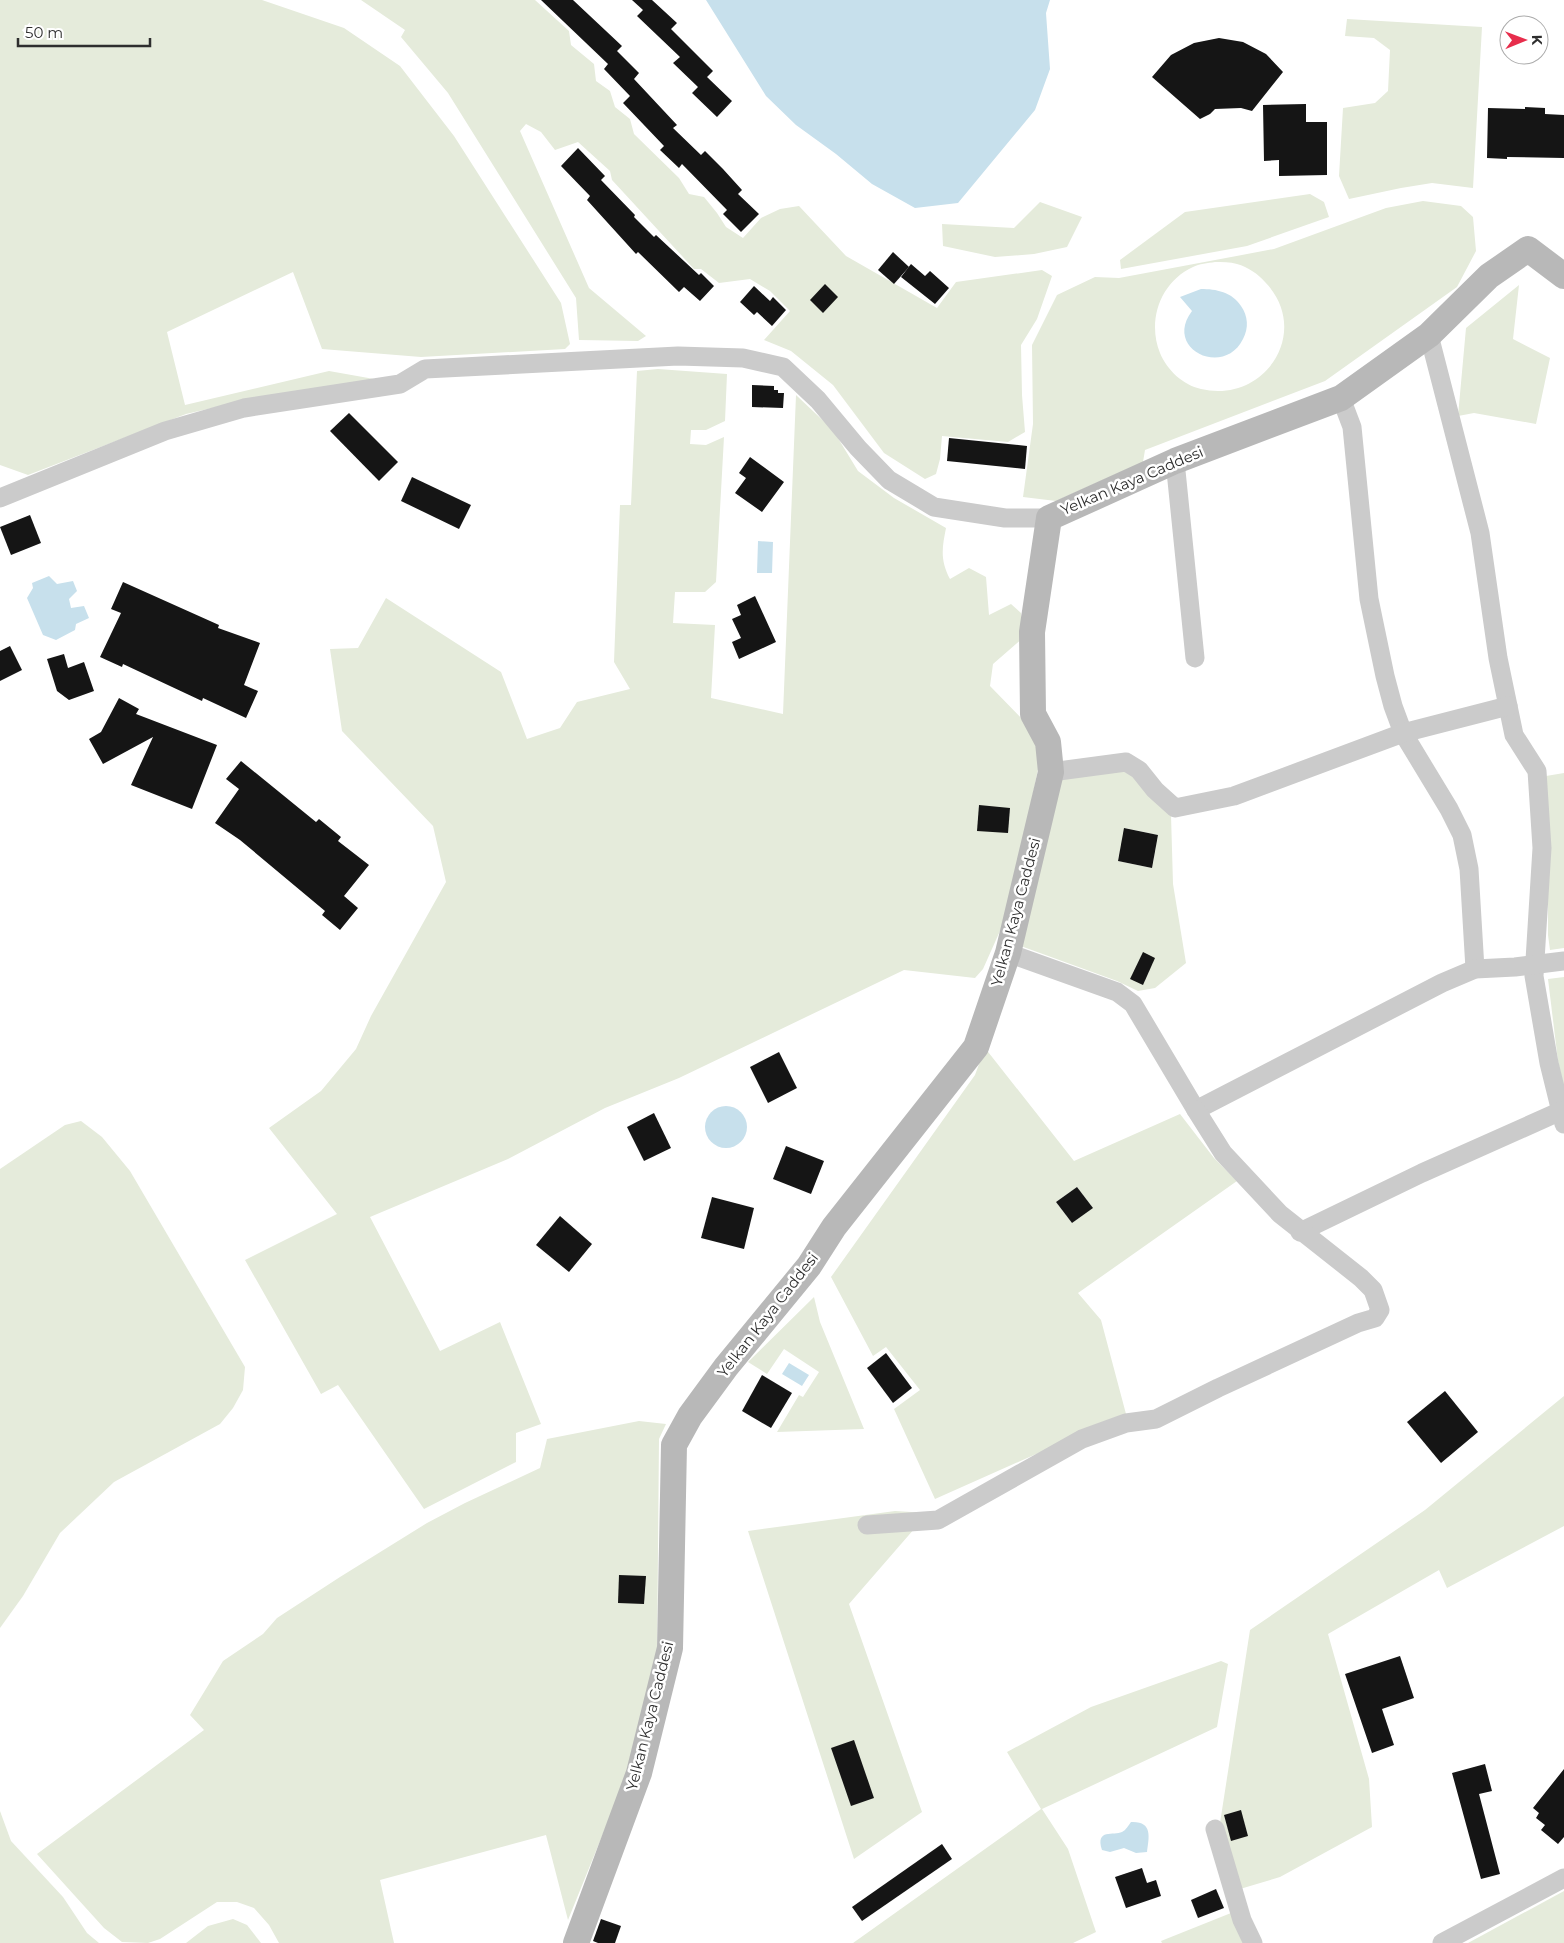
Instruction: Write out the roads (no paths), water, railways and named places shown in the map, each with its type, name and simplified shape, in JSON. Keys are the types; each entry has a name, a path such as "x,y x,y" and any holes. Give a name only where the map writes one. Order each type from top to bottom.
{"street":[{"name":"Yelkan Kaya Caddesi","path":"576,1943 639,1773 670,1648 674,1444 690,1416 726,1367 809,1266 834,1227 976,1047 1008,953 1051,772 1048,742 1033,714 1032,641 1049,518 1175,461 1341,398 1429,336 1489,276 1528,249 1564,276"},
{"path":"1300,1232 1422,1173 1562,1118 1549,1063 1534,976 1542,848 1537,771 1514,735 1498,658 1480,533 1429,336"},
{"path":"0,498 165,431 244,408 400,384 425,369 678,356 743,358 783,367 818,400 858,448 889,480 934,506 1004,518 1049,518"},
{"path":"1341,398 1352,426 1369,599 1392,706 1403,733 1434,782 1462,835 1468,870 1475,968"},
{"path":"1175,461 1195,658"},
{"path":"1051,772 1126,762 1139,770 1155,790 1175,808 1234,796 1403,733 1508,706"},
{"path":"867,1525 938,1520 1082,1439 1126,1423 1156,1420 1218,1388 1358,1323 1375,1318 1380,1310 1373,1290 1362,1278 1300,1232 1253,1188 1223,1153 1133,1004 1117,992 1008,953"},
{"path":"1196,1110 1442,983 1475,968 1536,965 1564,961"},
{"path":"1215,1829 1242,1920 1252,1943"},
{"path":"1442,1943 1564,1878"}],"water":[{"path":"706,0 1050,0 1046,13 1050,69 1035,110 958,203 915,208 872,184 836,154 796,125 766,96"},
{"path":"1201,289 1228,294 1237,301 1245,314 1247,326 1243,339 1234,351 1223,356 1211,357 1200,354 1190,347 1185,337 1185,325 1192,311 1180,297"},
{"path":"758,541 773,542 772,573 757,573"},
{"path":"49,576 57,584 73,581 77,591 69,599 71,608 84,606 89,618 76,624 75,630 56,640 43,635 27,598 33,588 32,583"},
{"path":"726,1106 741,1112 747,1127 741,1142 726,1148 711,1142 705,1127 711,1112"},
{"path":"789,1363 809,1375 802,1386 782,1374"},
{"path":"1131,1822 1138,1822 1146,1827 1149,1836 1147,1852 1136,1853 1124,1848 1110,1852 1102,1850 1101,1838 1103,1836 1122,1832"}]}
